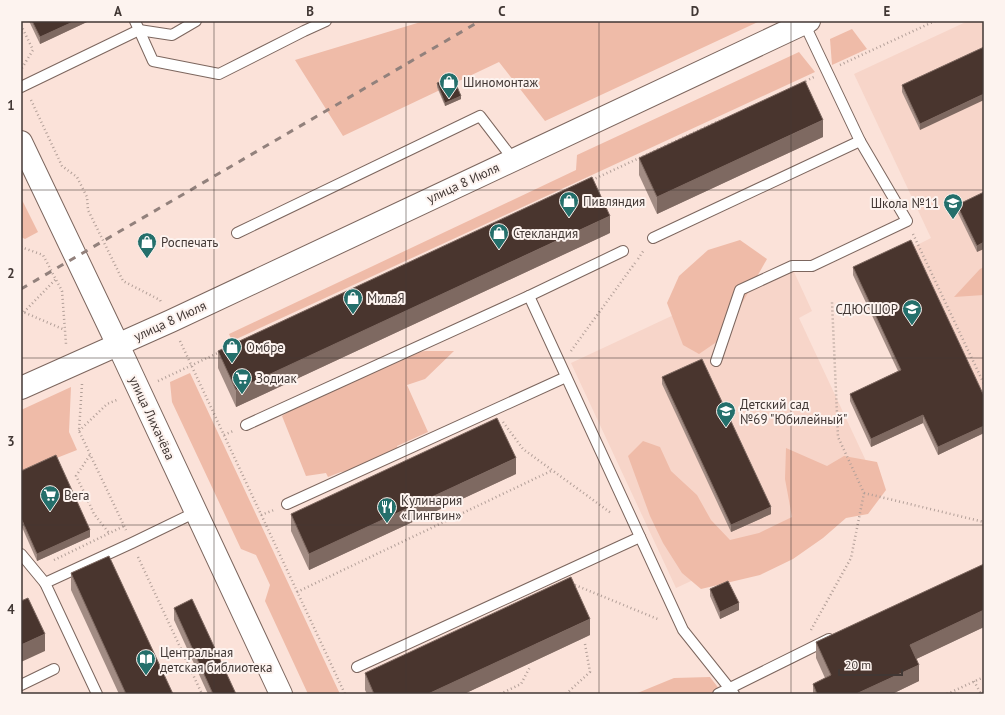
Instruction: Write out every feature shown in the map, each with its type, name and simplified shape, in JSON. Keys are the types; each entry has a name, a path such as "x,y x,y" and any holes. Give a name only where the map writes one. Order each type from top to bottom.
{"main road":[{"name":"улица 8 Июля","path":"21,388 170,321 806,22"},
{"name":"улица Лихачёва","path":"21,142 118,345 281,694"}],"lane":[{"path":"23,86 137,26 172,35 196,21"},
{"path":"137,26 154,61 219,74 326,21"},
{"path":"716,361 740,290 792,266 812,266 907,221 860,142 806,22"},
{"path":"237,233 480,116 513,159"},
{"path":"653,238 860,142"},
{"path":"246,425 624,251"},
{"path":"528,296 683,630 732,691"},
{"path":"287,504 566,377"},
{"path":"45,583 132,544 196,512"},
{"path":"357,667 639,535"},
{"path":"21,554 45,583 97,694"},
{"path":"718,694 732,691 798,653 841,633"},
{"path":"21,685 54,669"}],"path":[{"path":"798,85 935,21"},
{"path":"21,25 33,50 21,70"},
{"path":"23,86 62,166 77,177 87,197 88,210 123,281 160,300 192,365 345,694"},
{"path":"590,181 727,118"},
{"path":"907,221 984,384"},
{"path":"560,366 653,238"},
{"path":"21,247 43,255 62,291 66,347 74,365"},
{"path":"21,315 22,311 56,279"},
{"path":"798,653 851,558 864,493 838,437 832,302"},
{"path":"22,311 65,330"},
{"path":"192,365 221,352"},
{"path":"494,410 523,449 639,535"},
{"path":"90,455 76,476 94,514 109,532"},
{"path":"297,592 553,470"},
{"path":"864,493 984,522"},
{"path":"73,500 85,494"},
{"path":"34,569 124,526"},
{"path":"554,576 683,630"},
{"path":"566,694 590,672 585,644"},
{"path":"500,694 521,684 530,667"},
{"path":"947,694 984,677"},
{"path":"974,681 980,694"}],"shaded area":[{"path":"424,21 760,21 545,121 499,62 343,136 295,60"},
{"name":"Школа №11","path":"968,21 984,21 984,404 911,248 931,238 854,74"},
{"path":"852,29 867,49 832,65 830,39"},
{"path":"799,52 815,72 232,341 229,334 576,170 577,155"},
{"path":"21,198 38,232 25,239 21,237"},
{"path":"740,240 767,259 736,314 718,341 699,354 683,345 667,303 679,276 708,250"},
{"name":"Детский сад №69 \"Юбилейный\"","path":"789,261 812,311 799,318 881,493 676,588 571,363"},
{"path":"984,267 984,295 954,297 980,269"},
{"path":"426,351 454,351 425,379 407,385 428,432 397,446 399,451 357,470 341,472 328,477 326,473 306,476 282,416 330,383 392,354"},
{"path":"190,373 340,694 308,694 265,601 270,585 256,555 241,549 172,402 170,382"},
{"path":"71,387 69,432 77,450 21,472 21,410"},
{"path":"643,441 660,447 671,471 697,495 711,520 730,540 759,533 792,517 785,479 786,448 827,466 844,456 877,462 886,490 868,514 846,518 823,538 793,559 760,575 701,589 682,573 663,543 650,516 628,456"},
{"path":"710,677 723,694 635,694 674,678"}],"building":[{"path":"32,21 75,21 40,37"},
{"path":"984,47 984,94 920,124 902,85"},
{"path":"453,77 461,96 445,103 437,83"},
{"path":"805,81 823,120 657,197 639,158"},
{"path":"592,177 610,216 236,390 218,351"},
{"path":"984,192 984,242 977,246 957,205"},
{"name":"СДЮСШОР","path":"911,240 984,396 984,426 938,447 923,415 871,439 850,394 901,370 853,267"},
{"path":"702,359 771,507 731,525 662,377"},
{"path":"497,418 516,458 309,554 291,514"},
{"name":"Вега","path":"56,455 90,530 37,554 21,518 21,471"},
{"path":"109,556 173,694 126,694 71,573"},
{"path":"984,564 984,610 910,645 919,665 856,694 817,694 813,684 831,675 816,642"},
{"path":"571,577 590,619 428,694 374,694 365,673"},
{"path":"728,581 739,603 720,612 710,589"},
{"path":"28,598 45,634 21,645 21,601"},
{"path":"192,599 236,694 213,694 174,608"}],"railway":[{"path":"21,289 480,21"}],"place":[{"name":"Шиномонтаж","path":"449,99"},
{"name":"Пивляндия","path":"569,218"},
{"name":"Школа №11","path":"953,220"},
{"name":"Стекландия","path":"499,250"},
{"name":"Роспечать","path":"147,259"},
{"name":"МилаЯ","path":"353,315"},
{"name":"СДЮСШОР","path":"912,326"},
{"name":"Омбре","path":"232,364"},
{"name":"Зодиак","path":"242,395"},
{"name":"Детский сад №69 \"Юбилейный\"","path":"726,428"},
{"name":"Вега","path":"50,512"},
{"name":"Кулинария «Пингвин»","path":"387,524"},
{"name":"Центральная детская библиотека","path":"146,676"}]}
